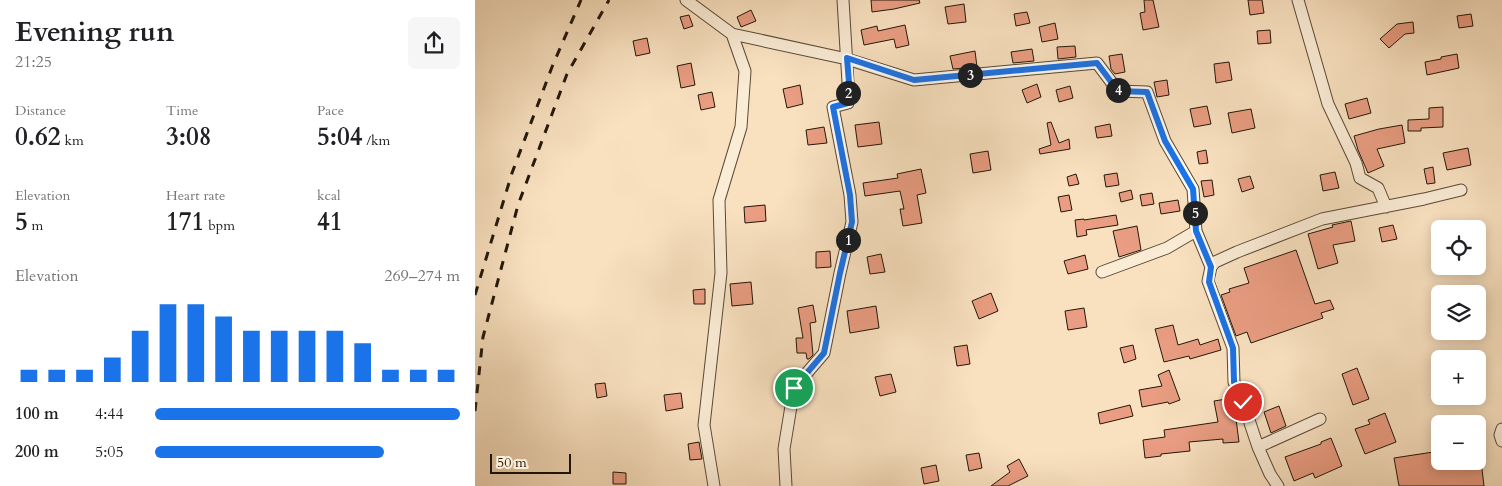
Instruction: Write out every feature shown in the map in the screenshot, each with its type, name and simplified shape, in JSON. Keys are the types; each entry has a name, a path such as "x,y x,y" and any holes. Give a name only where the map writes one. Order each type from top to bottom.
{"street":[{"path":"686,0 732,34 847,58 914,80 1097,63 1118,91 1147,92 1165,141 1193,189 1196,231 1211,267 1209,282 1233,348 1234,382 1243,402 1258,447 1270,474 1278,486"},
{"path":"786,486 784,449 794,388 824,353 852,222 850,195 833,107 848,103 849,83 843,0"},
{"path":"1298,0 1328,104 1356,163 1360,178 1378,188 1386,207"},
{"path":"714,486 704,425 721,273 719,200 741,127 745,71 732,34"},
{"path":"1211,267 1215,262 1237,252 1322,219 1461,190"},
{"path":"1102,272 1167,248 1196,231"},
{"path":"1258,447 1320,419"},
{"path":"1502,429 1500,435 1502,441"}],"building":[{"path":"871,0 919,0 920,3 872,12"},
{"path":"1144,0 1153,0 1159,27 1143,30 1140,13 1145,12"},
{"path":"1248,0 1262,0 1264,13 1250,15"},
{"path":"964,4 966,22 948,24 945,7"},
{"path":"751,10 756,21 741,27 737,17"},
{"path":"1027,12 1030,23 1016,26 1014,14"},
{"path":"1471,14 1473,26 1459,28 1457,16"},
{"path":"689,15 693,26 684,29 680,17"},
{"path":"1413,22 1414,33 1405,34 1389,48 1380,39 1397,24"},
{"path":"1055,23 1058,39 1042,42 1039,27"},
{"path":"905,25 909,45 896,48 894,39 864,45 861,30 877,26 878,31"},
{"path":"1270,30 1271,43 1258,44 1257,31"},
{"path":"647,38 650,53 636,56 633,41"},
{"path":"1075,46 1076,57 1058,59 1057,47"},
{"path":"1032,49 1034,61 1013,63 1011,52"},
{"path":"975,51 977,67 953,69 950,56"},
{"path":"1122,54 1125,72 1115,74 1111,69 1109,56"},
{"path":"1457,54 1459,68 1427,75 1425,62"},
{"path":"1229,62 1232,80 1216,83 1214,64"},
{"path":"691,63 695,85 681,88 677,66"},
{"path":"1167,80 1169,95 1157,97 1154,82"},
{"path":"1037,84 1041,97 1027,103 1022,90"},
{"path":"800,85 803,104 787,108 783,89"},
{"path":"1070,86 1073,98 1059,102 1056,90"},
{"path":"712,92 715,107 701,110 698,95"},
{"path":"1367,98 1371,113 1349,119 1345,104"},
{"path":"1207,106 1211,124 1194,127 1190,109"},
{"path":"1443,107 1443,127 1421,128 1421,131 1408,131 1408,120 1429,119 1429,108"},
{"path":"1251,109 1255,128 1232,133 1228,113"},
{"path":"879,122 882,144 858,147 855,125"},
{"path":"1051,122 1059,143 1069,139 1070,149 1040,154 1039,149 1051,145 1047,123"},
{"path":"1110,124 1112,136 1097,138 1095,127"},
{"path":"1402,125 1405,143 1377,149 1384,166 1368,173 1354,136"},
{"path":"824,127 827,143 808,145 806,130"},
{"path":"1468,148 1471,165 1447,170 1443,153"},
{"path":"1206,150 1208,163 1199,164 1197,152"},
{"path":"988,151 991,170 973,173 970,154"},
{"path":"1433,167 1435,183 1427,184 1424,169"},
{"path":"921,169 926,193 917,195 922,223 903,226 900,209 904,209 900,191 865,196 863,183 898,178 897,174"},
{"path":"1335,172 1339,188 1323,191 1320,175"},
{"path":"1117,173 1119,185 1106,187 1104,175"},
{"path":"1076,174 1079,184 1069,186 1067,177"},
{"path":"1250,176 1254,188 1242,192 1238,179"},
{"path":"1212,180 1214,195 1204,197 1201,181"},
{"path":"1131,190 1133,199 1121,202 1119,193"},
{"path":"1152,193 1154,204 1142,206 1140,195"},
{"path":"1069,195 1072,210 1061,212 1058,197"},
{"path":"1178,200 1180,211 1161,214 1159,203"},
{"path":"765,205 766,221 745,223 744,207"},
{"path":"1116,215 1118,225 1086,230 1087,235 1077,237 1075,220"},
{"path":"1351,221 1355,241 1333,245 1338,263 1318,269 1308,234 1333,227 1332,225"},
{"path":"1393,225 1397,239 1382,242 1379,228"},
{"path":"1137,226 1141,250 1119,257 1113,231"},
{"path":"1296,250 1315,304 1330,300 1334,309 1321,313 1323,318 1251,343 1247,332 1236,336 1221,295 1230,292 1229,289 1249,283 1244,268"},
{"path":"830,251 831,267 816,268 816,252"},
{"path":"881,254 885,272 870,274 867,257"},
{"path":"1085,255 1088,269 1068,274 1064,261"},
{"path":"751,282 753,304 732,306 730,284"},
{"path":"705,289 705,304 694,304 693,290"},
{"path":"991,293 998,311 979,319 972,301"},
{"path":"813,305 816,322 810,323 813,355 807,359 806,353 797,353 796,338 803,338 798,308"},
{"path":"876,306 879,328 850,333 847,311"},
{"path":"1084,308 1087,327 1068,330 1065,311"},
{"path":"1173,325 1178,345 1198,339 1200,345 1218,339 1221,350 1190,359 1189,356 1164,362 1155,329"},
{"path":"967,345 970,364 957,366 954,347"},
{"path":"1133,345 1136,359 1124,363 1120,348"},
{"path":"1357,368 1369,399 1353,405 1342,374"},
{"path":"1169,370 1180,400 1169,404 1168,402 1142,407 1139,390 1162,386 1158,375"},
{"path":"891,374 896,392 880,396 875,377"},
{"path":"605,383 607,396 597,398 595,384"},
{"path":"681,393 683,408 666,411 664,395"},
{"path":"1233,398 1239,419 1236,419 1239,442 1223,443 1223,439 1189,442 1190,451 1145,458 1143,440 1165,437 1164,430 1218,422 1214,401"},
{"path":"1130,405 1133,416 1100,424 1098,413"},
{"path":"1279,406 1286,426 1271,433 1264,412"},
{"path":"1385,413 1396,442 1365,454 1355,429 1370,424 1368,420"},
{"path":"1331,438 1342,466 1315,478 1313,473 1294,481 1285,457 1321,444 1321,442"},
{"path":"699,442 702,459 690,460 688,444"},
{"path":"1431,452 1431,470 1482,470 1484,486 1399,486 1394,458"},
{"path":"979,453 982,468 969,471 966,455"},
{"path":"1019,459 1028,476 1008,486 991,486 1010,472 1007,466"},
{"path":"936,465 939,481 924,484 921,468"},
{"path":"613,472 626,473 626,484 613,484"}],"railway":[{"path":"475,295 512,173 552,67 581,0"},
{"path":"475,411 483,337 518,205 567,74 609,0"}],"route":[{"path":"794,388 824,353 852,222 850,195 833,107 848,103 847,58 914,80 1097,63 1118,91 1147,92 1165,141 1193,189 1196,231 1211,267 1209,282 1233,348 1234,382 1243,402"}]}
